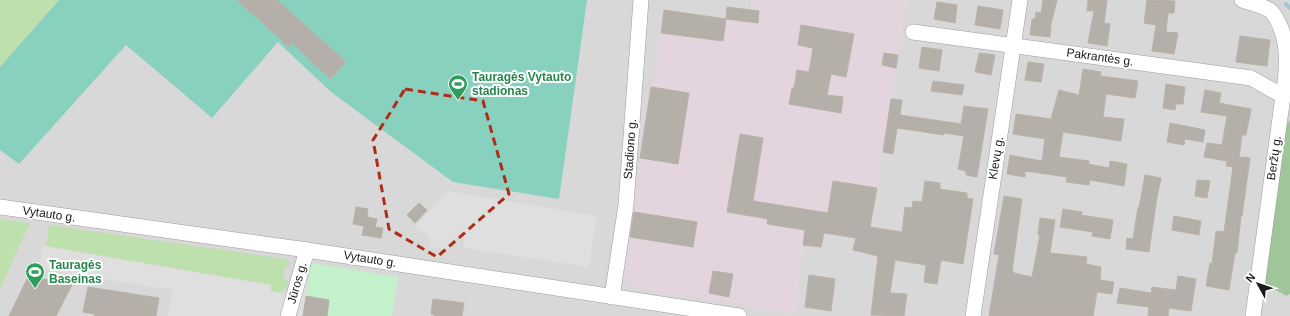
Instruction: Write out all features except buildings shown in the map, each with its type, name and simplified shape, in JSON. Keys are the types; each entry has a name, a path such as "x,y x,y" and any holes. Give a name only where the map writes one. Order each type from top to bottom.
{"street":[{"name":"Stadiono g.","path":"612,297 626,205 641,0"},
{"name":"Klevų g.","path":"972,316 1020,0"},
{"name":"Beržų g.","path":"1242,0 1270,10 1281,23 1287,36 1289,50 1289,64 1283,96 1253,316"},
{"name":"Pakrantės g.","path":"912,32 1251,78 1283,96"},
{"name":"Vytauto g.","path":"0,207 307,250 612,297 647,309 739,316"},
{"name":"Jūros g.","path":"288,316 307,250"}],"highlighted area":[{"path":"405,89 483,101 509,194 437,257 389,229 373,140"}],"shaded area":[{"path":"0,0 752,0 751,10 726,19 664,11 623,270 795,313 803,245 824,233 868,240 907,0 1290,0 1290,316 0,316"},
{"name":"Tauragės Vytauto stadionas","path":"59,0 587,0 559,199 453,182 331,92 278,42 212,118 126,45 19,164 0,150 0,67"},
{"path":"752,0 907,0 868,240 824,233 821,247 803,245 795,314 635,288 628,280 623,270 664,10 725,19 727,7 751,10"},
{"path":"448,191 597,216 589,267 463,248 464,238 455,238 444,249 430,246 430,241 427,235 415,227"},
{"path":"43,246 271,285 271,291 289,295 283,316 168,316 173,290 39,269"},
{"path":"304,281 308,281 303,316 295,316"}],"green space":[{"path":"0,0 59,0 0,67"},
{"path":"1290,119 1290,294 1286,296 1275,290 1262,291 1286,127"},
{"path":"0,219 30,223 0,289"},
{"path":"49,225 286,259 289,261 290,267 285,266 283,280 288,281 287,288 281,293 271,291 271,285 46,246"},
{"path":"311,263 398,277 392,316 327,316 329,300 306,296"}],"waterway":[{"path":"1286,4 1290,8"}],"place":[{"name":"Tauragės Vytauto stadionas","path":"458,101"},
{"name":"Tauragės Baseinas","path":"35,289"}]}
